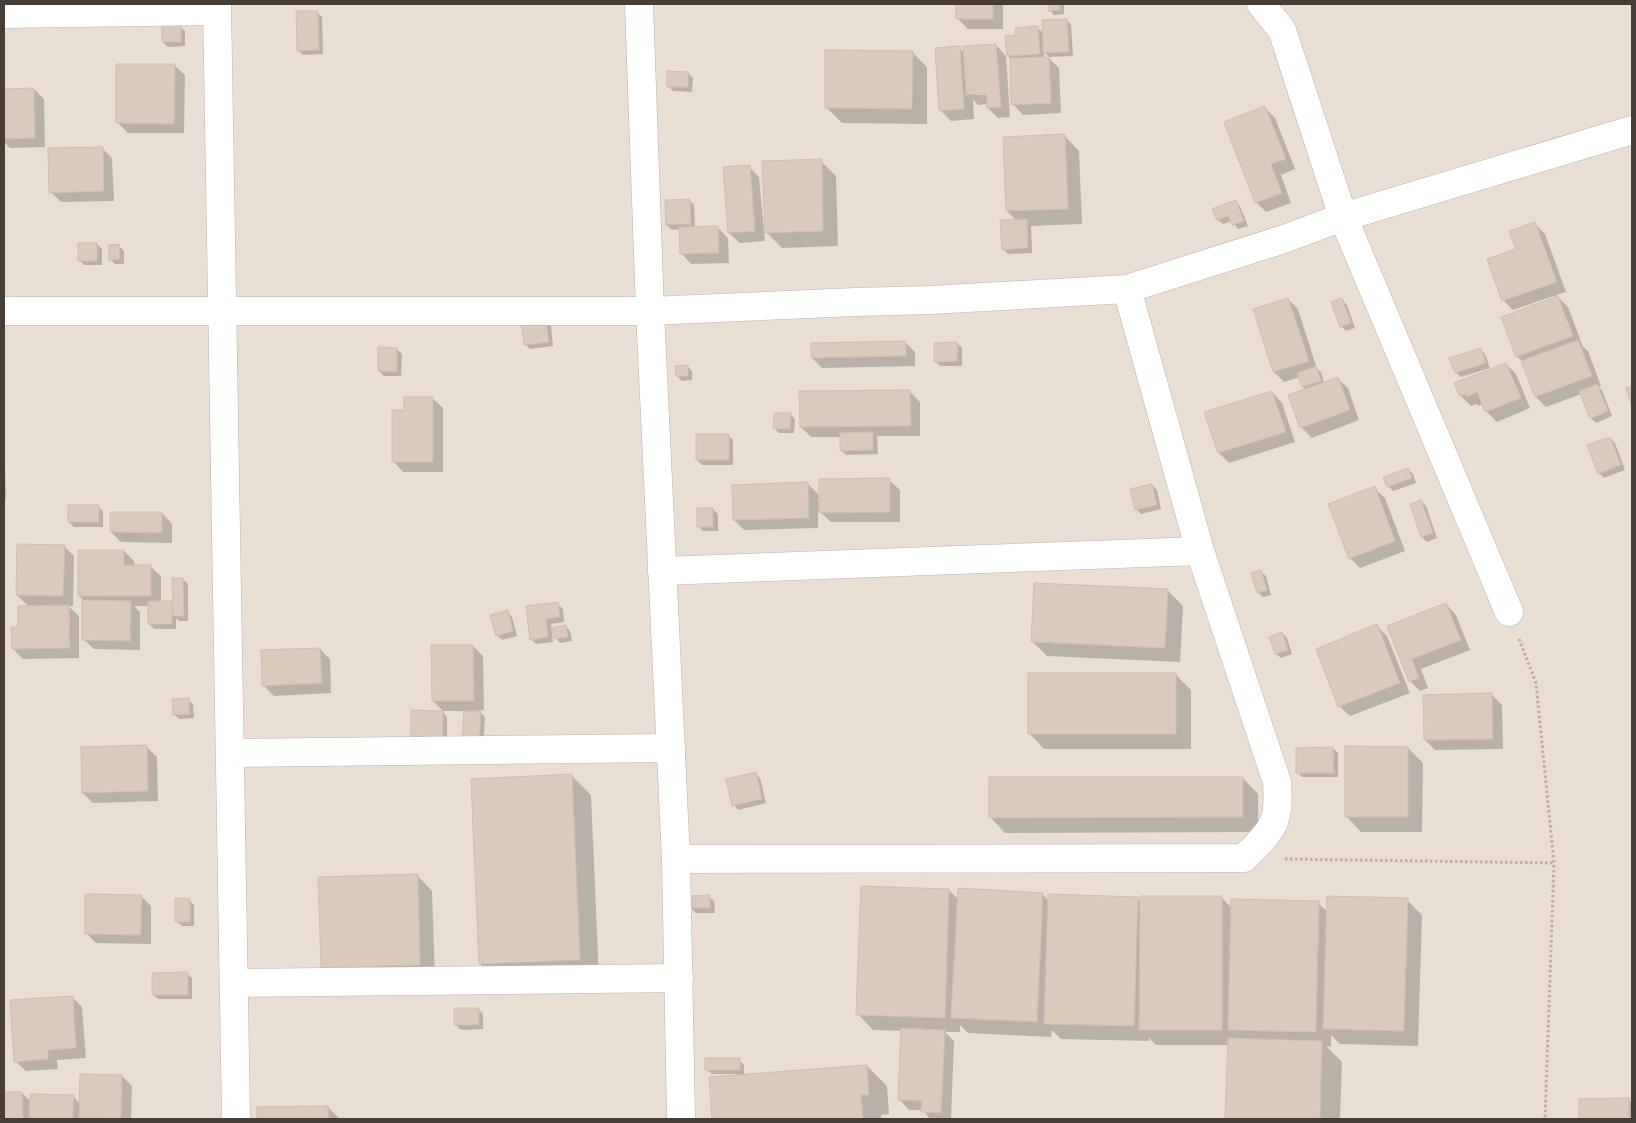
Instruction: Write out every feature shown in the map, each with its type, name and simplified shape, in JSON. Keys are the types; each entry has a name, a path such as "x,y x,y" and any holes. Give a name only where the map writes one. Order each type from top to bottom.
{"street":[{"path":"639,4 650,311 676,859 681,1119"},
{"path":"1261,4 1282,30 1343,217 1509,612"},
{"path":"4,14 217,8 236,1119"},
{"path":"4,311 650,311 931,300 1127,289 1284,239 1343,217 1632,130"},
{"path":"676,859 1244,858 1269,832 1276,819 1277,782 1200,551 1127,289"},
{"path":"662,571 1200,551"},
{"path":"230,753 671,748"},
{"path":"234,983 679,978"}],"path":[{"path":"1509,612 1536,683 1554,863 1545,1119"},
{"path":"1244,858 1554,863"}],"shaded area":[{"path":"4,4 1632,4 1632,1119 4,1119"}],"building":[{"path":"956,4 993,4 993,19 956,19"},
{"path":"1048,4 1060,4 1060,10 1048,11"},
{"path":"296,11 318,11 319,50 297,51"},
{"path":"1067,19 1069,52 1043,53 1042,20"},
{"path":"162,25 181,25 181,42 162,42"},
{"path":"1038,26 1040,54 1007,56 1005,36 1016,35 1015,28"},
{"path":"996,44 1001,107 987,108 986,93 966,95 963,46"},
{"path":"960,46 964,109 939,111 935,48"},
{"path":"825,50 913,51 912,109 825,108"},
{"path":"1049,57 1051,103 1011,105 1010,58"},
{"path":"116,64 175,64 174,124 116,123"},
{"path":"667,71 688,72 688,87 667,87"},
{"path":"34,88 35,138 4,139 4,89"},
{"path":"1265,106 1286,159 1271,164 1282,193 1255,203 1224,122"},
{"path":"1065,134 1068,209 1006,211 1003,137"},
{"path":"103,147 104,191 49,193 48,148"},
{"path":"822,159 823,231 765,233 762,161"},
{"path":"750,165 755,231 728,233 723,167"},
{"path":"690,199 691,224 666,225 665,200"},
{"path":"1236,200 1244,221 1232,225 1228,216 1217,220 1212,209"},
{"path":"1027,219 1028,248 1002,250 1000,220"},
{"path":"1535,222 1557,282 1502,301 1487,259 1516,249 1509,231"},
{"path":"718,226 719,253 680,254 679,227"},
{"path":"78,243 97,243 97,261 78,261"},
{"path":"119,244 120,259 109,260 109,245"},
{"path":"1558,296 1573,336 1516,357 1501,317"},
{"path":"1288,298 1309,361 1273,372 1253,309"},
{"path":"1342,298 1351,323 1340,327 1331,302"},
{"path":"546,319 549,342 524,345 521,322"},
{"path":"1578,340 1592,376 1535,397 1521,361"},
{"path":"906,341 906,356 811,358 811,343"},
{"path":"957,342 958,361 934,362 934,343"},
{"path":"378,347 397,348 397,372 378,371"},
{"path":"1481,348 1486,363 1455,373 1449,358"},
{"path":"1506,363 1521,398 1485,412 1477,392 1467,397 1466,394 1460,396 1454,383"},
{"path":"688,365 688,376 676,376 675,366"},
{"path":"1316,366 1321,381 1302,387 1297,373"},
{"path":"1338,377 1350,410 1300,428 1288,395"},
{"path":"1597,384 1608,411 1590,419 1579,391"},
{"path":"1632,386 1632,407 1626,388"},
{"path":"910,390 911,426 800,427 799,391"},
{"path":"1272,391 1286,432 1218,453 1204,412"},
{"path":"404,397 433,397 433,462 392,462 392,410 404,410"},
{"path":"774,413 791,413 790,429 773,429"},
{"path":"873,432 873,450 840,451 840,433"},
{"path":"696,434 729,434 729,460 696,460"},
{"path":"1610,437 1621,465 1598,474 1587,445"},
{"path":"1408,468 1412,478 1387,487 1383,477"},
{"path":"890,478 890,512 819,513 819,479"},
{"path":"808,482 809,518 733,520 732,485"},
{"path":"1152,484 1157,505 1135,510 1130,489"},
{"path":"1375,486 1395,541 1349,559 1328,504"},
{"path":"1421,500 1433,533 1421,537 1410,504"},
{"path":"68,505 99,505 99,522 68,522"},
{"path":"697,508 713,508 713,527 697,527"},
{"path":"110,512 162,512 162,533 110,532"},
{"path":"17,544 65,545 63,596 16,595"},
{"path":"78,550 124,550 124,565 151,565 151,596 78,596"},
{"path":"1261,570 1267,590 1257,593 1251,573"},
{"path":"172,578 183,578 184,616 173,616"},
{"path":"1034,583 1168,589 1165,648 1031,642"},
{"path":"82,600 131,601 130,641 82,640"},
{"path":"148,601 172,601 172,624 148,624"},
{"path":"558,602 560,617 546,619 548,637 530,640 526,606"},
{"path":"1446,603 1461,640 1412,659 1419,678 1409,682 1387,626"},
{"path":"69,605 70,648 12,649 11,627 18,627 18,606"},
{"path":"508,610 513,631 496,636 490,615"},
{"path":"1377,624 1400,683 1338,707 1316,649"},
{"path":"566,625 568,637 554,639 552,628"},
{"path":"1282,632 1288,650 1275,654 1269,637"},
{"path":"431,645 473,645 474,701 432,701"},
{"path":"320,648 322,683 262,686 261,650"},
{"path":"1028,673 1176,673 1176,734 1028,734"},
{"path":"1492,693 1493,739 1424,740 1423,695"},
{"path":"189,698 190,714 173,715 172,699"},
{"path":"411,710 443,711 443,737 411,736"},
{"path":"464,711 481,711 479,744 462,743"},
{"path":"147,745 148,791 82,793 81,747"},
{"path":"1345,746 1408,747 1408,817 1345,817"},
{"path":"1333,747 1334,773 1296,773 1296,748"},
{"path":"756,772 762,799 732,806 726,779"},
{"path":"572,774 580,960 479,964 471,779"},
{"path":"989,777 1243,777 1243,817 989,818"},
{"path":"418,874 420,965 321,968 318,877"},
{"path":"861,886 949,889 945,1018 856,1015"},
{"path":"958,888 1043,893 1037,1022 951,1018"},
{"path":"85,894 142,895 141,935 85,934"},
{"path":"1048,894 1138,897 1134,1026 1044,1024"},
{"path":"710,895 710,908 690,908 690,896"},
{"path":"1140,896 1222,896 1222,1030 1139,1030"},
{"path":"1327,896 1408,898 1404,1031 1323,1029"},
{"path":"175,898 190,899 190,922 175,922"},
{"path":"1231,899 1319,901 1316,1032 1228,1030"},
{"path":"188,972 188,995 152,995 152,973"},
{"path":"73,996 76,1048 48,1050 48,1059 14,1062 10,1000"},
{"path":"454,1008 479,1008 479,1025 454,1025"},
{"path":"901,1028 945,1030 941,1113 921,1112 922,1101 898,1100"},
{"path":"1228,1038 1322,1041 1320,1119 1225,1119"},
{"path":"705,1058 740,1058 740,1070 705,1070"},
{"path":"867,1065 869,1095 861,1095 863,1119 712,1119 709,1077"},
{"path":"80,1074 122,1075 121,1119 79,1118"},
{"path":"4,1092 22,1092 23,1119 4,1119"},
{"path":"30,1094 74,1095 73,1119 29,1119"},
{"path":"1629,1098 1629,1119 1579,1119 1579,1099"},
{"path":"328,1106 329,1119 257,1119 257,1107"}]}
